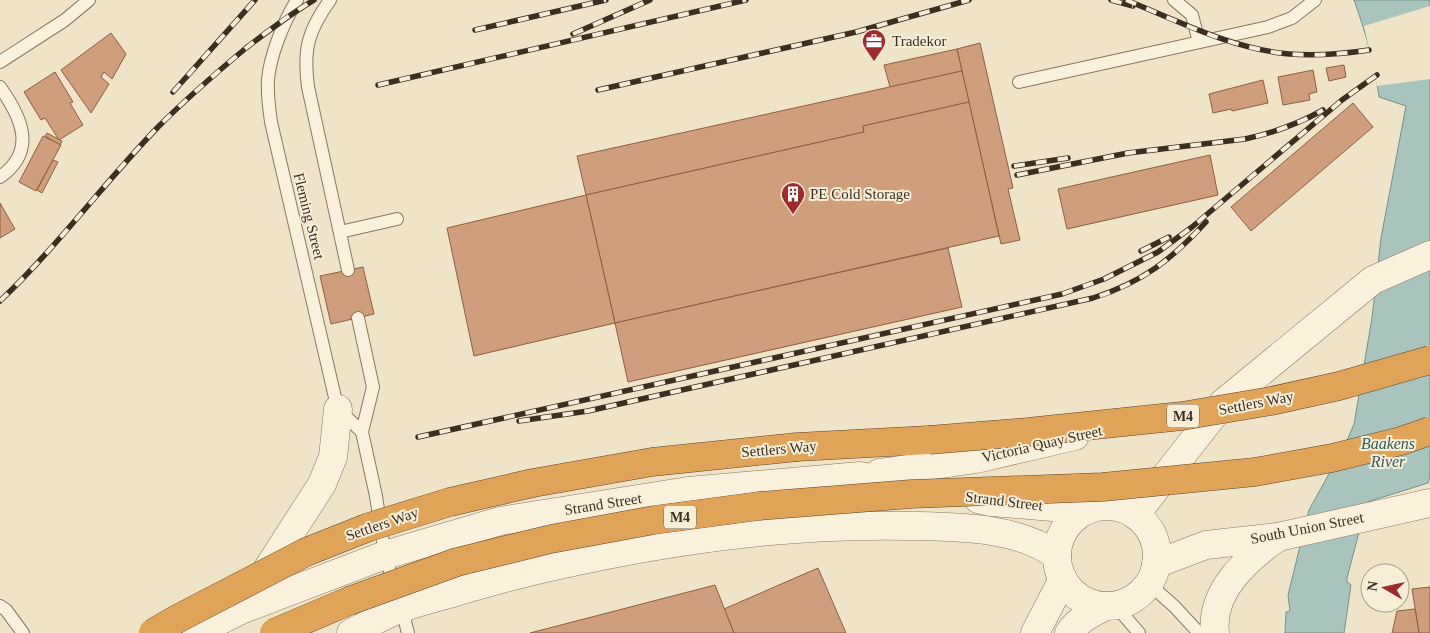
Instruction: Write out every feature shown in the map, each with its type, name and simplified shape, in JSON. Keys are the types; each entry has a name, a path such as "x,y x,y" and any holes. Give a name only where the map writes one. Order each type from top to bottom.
{"highway":[{"name":"Settlers Way","path":"153,633 306,552 360,531 450,502 533,483 662,460 797,447 1028,432 1182,416 1272,401 1330,388 1430,360"},
{"name":"M4","path":"274,633 349,601 457,562 551,539 645,522 759,506 882,496 1103,487 1255,472 1332,458 1430,431"}],"street":[{"path":"1135,515 1223,403 1373,280 1430,255"},
{"name":"Victoria Quay Street","path":"860,476 976,459 1223,403"},
{"path":"241,610 322,484 333,457 338,409"},
{"name":"Strand Street","path":"195,633 241,610 385,555 500,521 688,490 860,476 991,502 1088,510"},
{"name":"South Union Street","path":"1153,574 1206,545 1286,535 1425,505"},
{"path":"1035,633 1060,568 1060,542 1066,528 1088,510 1104,507 1120,508 1135,515 1146,524 1157,550 1153,574 1134,598 1088,614 1073,626 1069,633"},
{"path":"351,633 404,621 511,575 622,550 720,536 801,528 872,525 944,526 986,530 1032,541 1045,547 1060,568 1070,590 1092,604 1111,606"},
{"path":"1215,633 1215,612 1224,590 1243,565 1260,550 1286,535"}],"lane":[{"path":"0,62 65,20 89,0"},
{"name":"Fleming Street","path":"297,0 288,16 271,62 268,80 269,106 274,143 338,409"},
{"name":"Fleming Street","path":"330,0 316,19 311,31 306,63 308,87 348,270"},
{"path":"1174,0 1192,15 1198,42"},
{"path":"1019,82 1268,27 1292,18 1315,0"},
{"path":"0,87 20,122 24,140 17,160 10,169 0,176"},
{"path":"340,232 397,219"},
{"path":"358,318 373,387 362,432 376,496 385,555 404,621"},
{"path":"338,409 362,432"},
{"path":"1153,574 1174,606 1200,633"},
{"path":"1111,606 1139,633"},
{"path":"2,611 23,633"}],"water":[{"name":"Baakens River","path":"1354,0 1430,0 1430,477 1428,483 1367,502 1347,578 1347,582 1351,585 1344,633 1285,633 1286,612 1290,611 1288,595 1309,510 1346,443 1354,424 1372,318 1381,238 1406,106 1379,97 1369,48"}],"pier":[{"path":"1430,6 1430,79 1377,86 1364,26"}],"building":[{"path":"111,33 126,54 112,79 104,72 101,77 109,84 91,113 61,70"},
{"path":"980,43 1013,188 1008,189 1020,240 1001,244 957,49"},
{"path":"957,49 962,71 890,87 884,65"},
{"path":"1344,65 1346,77 1329,81 1326,68"},
{"path":"1313,70 1317,92 1309,94 1310,100 1283,105 1278,77"},
{"path":"962,71 969,102 863,126 864,132 586,195 577,156"},
{"path":"55,72 73,102 70,103 83,125 59,140 45,118 41,120 24,92"},
{"path":"1263,80 1268,103 1213,113 1209,94"},
{"name":"PE Cold Storage","path":"969,102 999,236 615,323 586,195 864,132 863,126"},
{"path":"1353,103 1373,127 1251,231 1231,207"},
{"path":"47,133 62,141 60,145 45,136"},
{"path":"43,136 61,145 36,191 19,182"},
{"path":"1210,155 1218,195 1067,229 1058,189"},
{"path":"53,160 58,162 42,193 37,190"},
{"path":"586,195 615,323 474,356 447,228"},
{"path":"0,203 15,229 0,238"},
{"path":"948,248 962,307 628,382 615,323"},
{"path":"363,267 374,314 331,324 320,276"},
{"path":"818,568 846,633 734,633 724,609"},
{"path":"715,585 734,633 530,633"},
{"path":"1430,587 1430,633 1419,633 1412,589"},
{"path":"1415,609 1419,633 1392,633 1397,613 1410,613 1410,610"}],"railway":[{"path":"173,92 255,0"},
{"path":"0,301 41,259 158,127 201,86 246,48 314,0"},
{"path":"475,30 606,0"},
{"path":"573,34 650,0"},
{"path":"378,85 746,0"},
{"path":"598,90 856,32 969,0"},
{"path":"1111,0 1133,6"},
{"path":"1126,0 1206,33 1268,51 1309,55 1369,50"},
{"path":"418,437 1062,294 1104,279 1158,252 1192,227 1342,100 1377,75"},
{"path":"1017,175 1128,153 1245,139 1285,128 1323,110"},
{"path":"1014,166 1068,158"},
{"path":"519,421 588,411 1093,298 1127,285 1155,268 1181,248 1206,222"},
{"path":"1141,251 1169,237"}],"place":[{"name":"Tradekor","path":"874,62"},
{"name":"PE Cold Storage","path":"793,215"}]}
